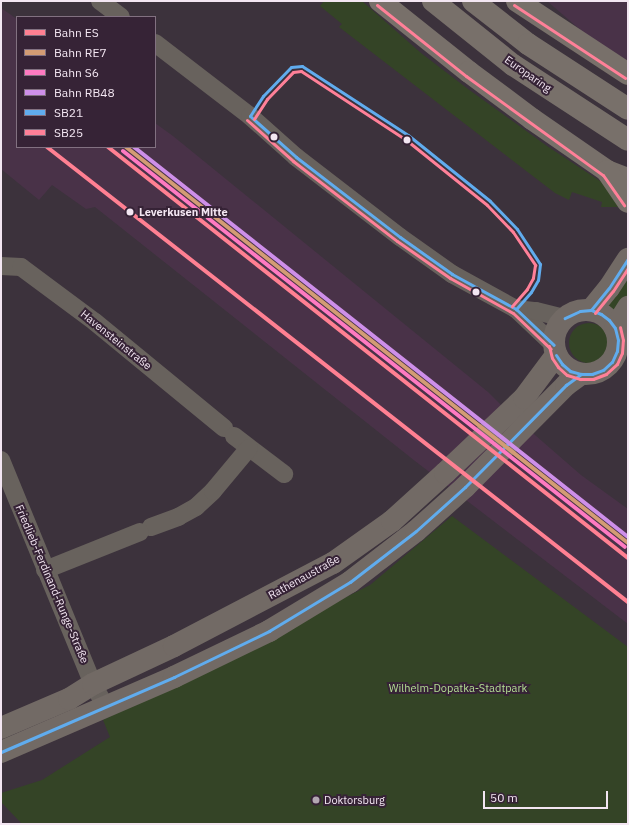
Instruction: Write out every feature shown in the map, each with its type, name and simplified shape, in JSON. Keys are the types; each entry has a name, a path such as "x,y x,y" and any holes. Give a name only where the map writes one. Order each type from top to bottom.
{"highway":[{"path":"380,1 469,72 607,171 628,179"},
{"name":"Europaring","path":"433,1 513,65 628,140"},
{"path":"473,1 528,44 628,109"},
{"path":"517,1 628,74"},
{"path":"607,171 628,202"}],"main road":[{"path":"591,310 609,288 628,259"},
{"path":"615,328 628,307"},
{"path":"591,310 601,314 609,320 615,328 618,345 612,362 603,370 592,374 581,374 570,371 562,364 555,350 555,335 564,318 580,311 591,310"},
{"name":"Rathenaustraße","path":"1,728 69,699 92,684 181,643 333,563 392,520 524,398 555,350"},
{"path":"1,752 174,677 269,631 350,582 427,521 465,487 566,385 581,374"}],"street":[{"path":"100,1 120,16"},
{"path":"156,44 250,116 296,157 400,237 458,277 516,309 555,350"},
{"name":"Havensteinstraße","path":"1,266 21,267 95,322 248,448 284,474"},
{"path":"516,309 536,311 564,318"},
{"path":"45,570 145,530 178,516 196,506 213,491 248,448"},
{"name":"Friedlieb-Ferdinand-Runge-Straße","path":"1,460 92,684 106,707"}],"shaded area":[{"path":"547,1 628,1 628,61 584,33"},
{"path":"1,8 16,18 16,148 156,148 156,124 173,136 488,392 504,408 581,475 628,509 628,624 415,461 95,207 86,209 52,185 39,200 1,169"}],"green space":[{"path":"324,1 362,1 421,53 468,89 547,146 603,183 620,207 601,207 602,202 572,192 569,200 555,193 339,27 342,24 320,6"},
{"path":"628,269 628,296 614,311 606,306"},
{"path":"593,323 600,326 606,332 609,343 608,351 600,360 593,363 585,363 578,360 570,351 569,339 572,332 581,324"},
{"name":"Wilhelm-Dopatka-Stadtpark","path":"452,516 628,647 628,824 22,824 1,802 1,793 42,780 110,737 103,720 370,585"}],"rail line":[{"name":"ES","path":"48,148 628,602"},
{"name":"ES","path":"109,148 628,558"},
{"name":"RE7","path":"127,148 628,543"},
{"name":"RB48","path":"135,148 628,537"},
{"name":"S6","path":"123,151 625,547"}],"transit line":[{"name":"SB25","path":"377,5 466,76 603,175 624,205"},
{"name":"SB25","path":"514,5 625,78"},
{"name":"SB21","path":"250,116 263,96 291,67 302,66 408,135 490,201 517,229 540,264 538,280 531,292 516,309"},
{"name":"SB25","path":"254,119 267,99 293,72 301,71 405,139 487,205 513,232 535,265 533,278 527,289 512,306"},
{"name":"SB21","path":"250,116 296,157 400,237 452,274 516,309 554,345"},
{"name":"SB25","path":"247,120 293,161 397,241 450,278 513,313 551,349"},
{"name":"SB21","path":"591,310 609,288 628,259"},
{"name":"SB25","path":"595,313 613,291 628,268"},
{"name":"SB21","path":"556,355 562,364 570,371 581,374 592,374 603,370 612,362 617,351 618,340 615,328 609,320 601,314 591,310 580,311 565,318"},
{"name":"SB25","path":"549,346 552,358 558,367 567,375 580,379 593,379 606,374 617,364 622,353 623,340 620,327"},
{"name":"SB21","path":"1,752 174,677 269,631 350,582 416,531 465,487 566,385 581,374"}],"place":[{"name":"Leverkusen Mitte","path":"130,212"},
{"name":"Doktorsburg","path":"316,800"}]}
